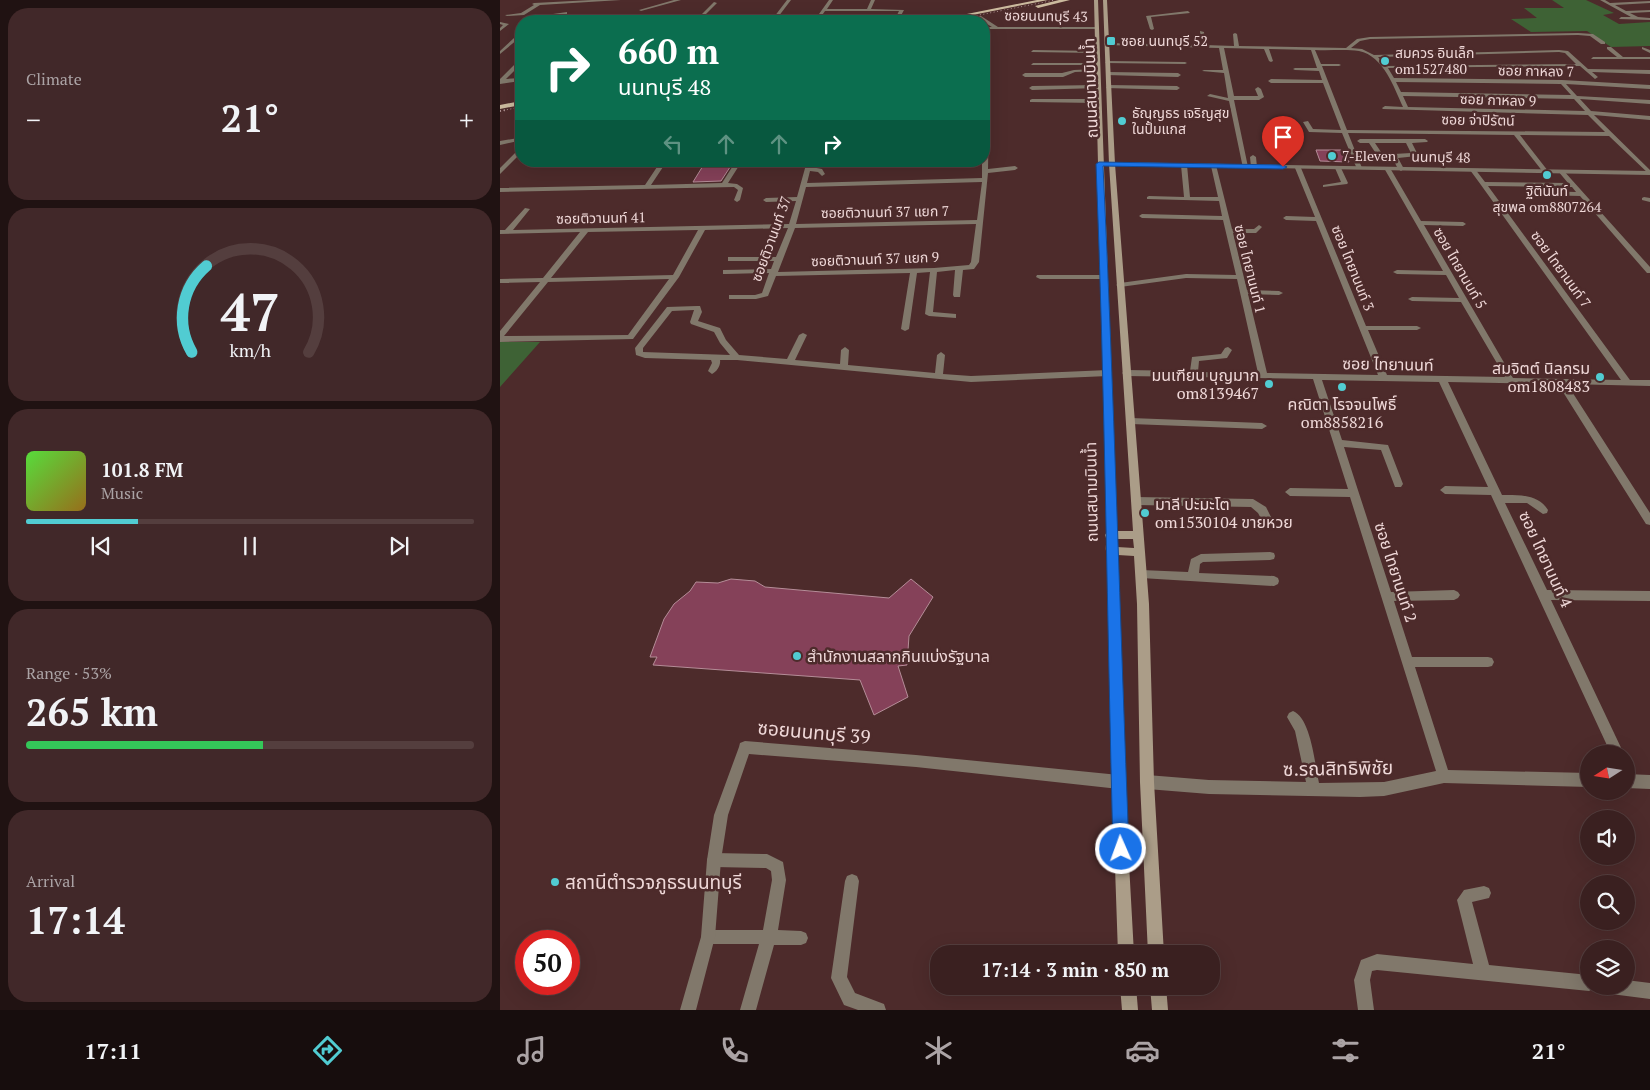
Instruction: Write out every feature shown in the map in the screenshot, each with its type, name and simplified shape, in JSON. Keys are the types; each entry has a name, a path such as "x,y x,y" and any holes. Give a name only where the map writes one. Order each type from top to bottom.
{"main road":[{"path":"966,15 1045,0"},
{"path":"989,15 1067,0"},
{"name":"ถนนสนามบินน้ำ","path":"1096,0 1096,101 1108,373 1110,535 1126,945"},
{"name":"ถนนสนามบินน้ำ","path":"1104,0 1112,164 1140,552 1147,782 1156,945"},
{"path":"500,107 515,104"},
{"path":"500,113 515,110"},
{"path":"1099,164 1112,164"},
{"path":"1108,373 1126,373"},
{"path":"1110,535 1138,535"},
{"path":"1111,551 1140,552"},
{"path":"1129,995 1130,1010"},
{"path":"1159,995 1160,1010"}],"street":[{"path":"534,4 619,0"},
{"path":"641,10 679,0"},
{"path":"777,15 789,0"},
{"path":"820,15 831,0"},
{"path":"868,10 873,0"},
{"path":"1602,0 1636,18"},
{"path":"552,15 562,12 570,2"},
{"path":"1609,4 1650,2"},
{"path":"702,15 715,3"},
{"path":"507,15 522,14 540,4"},
{"path":"824,10 868,10 898,7 902,10 899,15"},
{"path":"1625,12 1650,11"},
{"path":"1152,29 1148,16 1188,12"},
{"path":"1621,18 1650,19"},
{"path":"500,23 507,24 500,30"},
{"path":"990,23 996,27"},
{"name":"ซอยนนทบุรี 43","path":"990,28 1096,28"},
{"path":"1202,32 1204,46"},
{"path":"1235,34 1237,46"},
{"path":"1348,48 1359,40 1370,38 1568,34 1588,34 1603,44"},
{"path":"1155,37 1155,45"},
{"path":"500,54 515,40"},
{"path":"1106,44 1131,41 1155,45 1348,48 1376,56 1559,50 1566,52 1595,76"},
{"path":"1221,46 1245,167"},
{"path":"1266,47 1271,61"},
{"path":"1312,48 1360,168"},
{"path":"1609,48 1622,58"},
{"path":"1644,48 1650,52"},
{"path":"1033,51 1096,52"},
{"path":"1315,55 1330,55"},
{"path":"1376,56 1385,67 1406,108"},
{"path":"1593,58 1650,58"},
{"path":"1509,59 1516,66"},
{"path":"1107,62 1185,63"},
{"path":"1033,64 1096,67"},
{"path":"1295,69 1339,65"},
{"path":"1385,67 1582,65"},
{"path":"501,81 515,66"},
{"path":"1437,66 1442,73"},
{"path":"1025,75 1063,75 1096,67"},
{"path":"1587,70 1650,72"},
{"path":"1204,71 1226,72"},
{"path":"1108,74 1178,75"},
{"path":"501,81 515,80"},
{"name":"ซอย กาหลง 7","path":"1392,80 1562,82 1650,87"},
{"path":"1271,81 1326,82"},
{"path":"1562,82 1589,113 1650,173"},
{"path":"1108,87 1177,88"},
{"path":"1032,88 1096,88"},
{"path":"1210,96 1231,99 1259,98 1261,97 1258,89"},
{"path":"1398,94 1575,97 1650,102"},
{"path":"1032,101 1096,101"},
{"name":"ซอย กาหลง 9","path":"1385,108 1589,113 1650,118"},
{"name":"ซอย จ่าปิรัตน์","path":"1306,122 1311,131 1610,134"},
{"path":"1516,133 1545,171"},
{"path":"500,143 515,140"},
{"path":"1360,141 1424,142"},
{"path":"1371,141 1380,156 1414,155 1408,141"},
{"path":"1394,156 1401,169"},
{"path":"500,172 515,157"},
{"path":"1253,158 1254,167"},
{"name":"นนทบุรี 48","path":"1112,164 1650,173"},
{"path":"1184,165 1187,198"},
{"name":"ซอย ไทยานนท์ 1","path":"1214,166 1224,218 1263,376"},
{"path":"647,186 660,167"},
{"path":"724,185 735,167"},
{"path":"979,222 986,180 986,167"},
{"path":"986,171 1015,168"},
{"name":"ซอย ไทยานนท์ 3","path":"1298,168 1384,379"},
{"path":"1325,186 1344,183 1338,168"},
{"name":"ซอย ไทยานนท์ 5","path":"1387,168 1510,381"},
{"path":"808,169 820,170 822,174"},
{"name":"ซอยติวานนท์ 37","path":"732,297 756,297 765,294 792,226 808,169"},
{"name":"ซอย ไทยานนท์ 7","path":"1473,170 1628,383"},
{"path":"1561,171 1650,271"},
{"path":"803,185 986,180"},
{"path":"1483,184 1573,185"},
{"path":"500,190 724,185 739,186 741,189 737,200"},
{"path":"1540,193 1581,194"},
{"path":"1148,198 1220,199"},
{"path":"766,200 799,199"},
{"path":"503,232 527,209"},
{"path":"1142,216 1224,218"},
{"path":"1286,218 1320,219"},
{"name":"ซอยติวานนท์ 37 แยก 7","path":"702,229 979,222"},
{"name":"ซอยติวานนท์ 37 แยก 9","path":"726,272 914,271 971,267 975,262 979,222"},
{"path":"1419,223 1463,224"},
{"path":"1228,231 1256,231 1259,227"},
{"path":"500,337 630,337 675,277 702,229"},
{"name":"ซอยติวานนท์ 41","path":"503,232 702,229"},
{"path":"500,337 586,230"},
{"path":"731,259 778,260"},
{"path":"957,295 959,269"},
{"path":"934,270 929,314 953,316"},
{"path":"905,329 914,271"},
{"path":"1396,272 1448,272"},
{"path":"1120,285 1186,276 1239,277"},
{"path":"500,281 675,277"},
{"path":"1040,277 1104,277"},
{"path":"1243,292 1279,293"},
{"path":"1412,299 1464,300"},
{"path":"738,356 723,341 717,330 694,322 698,312 696,308 690,307 670,309 639,348 639,353 645,355 715,358 738,356 989,380 1108,373"},
{"path":"1364,328 1417,328"},
{"path":"790,362 802,335"},
{"path":"844,367 845,350"},
{"path":"1194,375 1194,359 1224,356 1228,350"},
{"path":"939,376 941,355"},
{"path":"712,371 716,363 715,358"},
{"name":"ซอย ไทยานนท์","path":"1126,373 1650,383"},
{"name":"ซอย ไทยานนท์ 2","path":"1317,377 1444,776"},
{"name":"ซอย ไทยานนท์ 4","path":"1442,379 1614,745"},
{"path":"1561,382 1650,521"},
{"path":"1131,421 1262,426"},
{"path":"1338,443 1385,447 1398,484"},
{"path":"1445,490 1530,499 1538,503 1543,510"},
{"path":"1290,492 1353,492"},
{"path":"1136,501 1253,503 1262,510 1270,525"},
{"path":"1193,577 1195,562 1201,558 1270,556"},
{"path":"1141,574 1274,581"},
{"path":"1387,596 1454,595"},
{"path":"1544,595 1650,596"},
{"path":"1408,662 1488,662"},
{"path":"1293,717 1301,729 1314,789"},
{"name":"ซอยนนทบุรี 39","path":"688,1010 708,937 714,860 722,815 745,747 916,760 1119,782"},
{"name":"ซ.รณสิทธิพิชัย","path":"1147,782 1209,787 1384,789 1444,776 1580,780"},
{"path":"1635,779 1650,782"},
{"path":"714,860 767,861 778,867 779,880 776,905 748,1010"},
{"path":"852,880 839,978 850,999 878,1010"},
{"path":"1483,972 1464,900 1469,895 1484,893"},
{"path":"708,937 801,938"},
{"path":"1366,1010 1362,980 1366,965 1377,962 1580,982"},
{"path":"1635,989 1650,991"}],"green space":[{"path":"1552,0 1586,0 1614,13 1603,15 1619,24 1650,22 1650,46 1611,47 1587,31 1531,32 1511,19 1537,18 1524,8 1564,8"},
{"path":"500,342 540,342 500,387"}],"building":[{"name":"7-Eleven","path":"1316,150 1344,150 1349,162 1320,161"},
{"path":"702,167 730,167 721,181 693,182"},
{"path":"731,579 755,581 765,587 889,598 911,579 933,597 909,636 907,665 898,666 908,697 874,715 860,680 653,665 657,657 650,657 664,619 674,604 690,591 696,582 718,583"}],"railway":[{"path":"979,15 1055,0"},
{"path":"500,111 515,108"},
{"path":"500,111 506,110"}],"place":[{"name":"ซอย นนทบุรี 52","path":"1111,41"},
{"name":"สมควร อินเล็ก om1527480","path":"1385,61"},
{"name":"ธัญญธร เจริญสุข ในปั้มแกส","path":"1122,121"},
{"name":"7-Eleven","path":"1332,156"},
{"name":"ฐิตินันท์ สุขพล om8807264","path":"1547,175"},
{"name":"สมจิตต์ นิลกรม om1808483","path":"1600,377"},
{"name":"มนเฑียน บุญมาก om8139467","path":"1269,384"},
{"name":"คณิตา โรจจนโพธิ์ om8858216","path":"1342,387"},
{"name":"มาลี ปะมะโต om1530104 ขายหวย","path":"1145,513"},
{"name":"สำนักงานสลากกินแบ่งรัฐบาล","path":"797,656"},
{"name":"สถานีตำรวจภูธรนนทบุรี","path":"555,882"}],"route":[{"path":"1121,849 1110,535 1107,332 1099,164 1283,167"}]}
